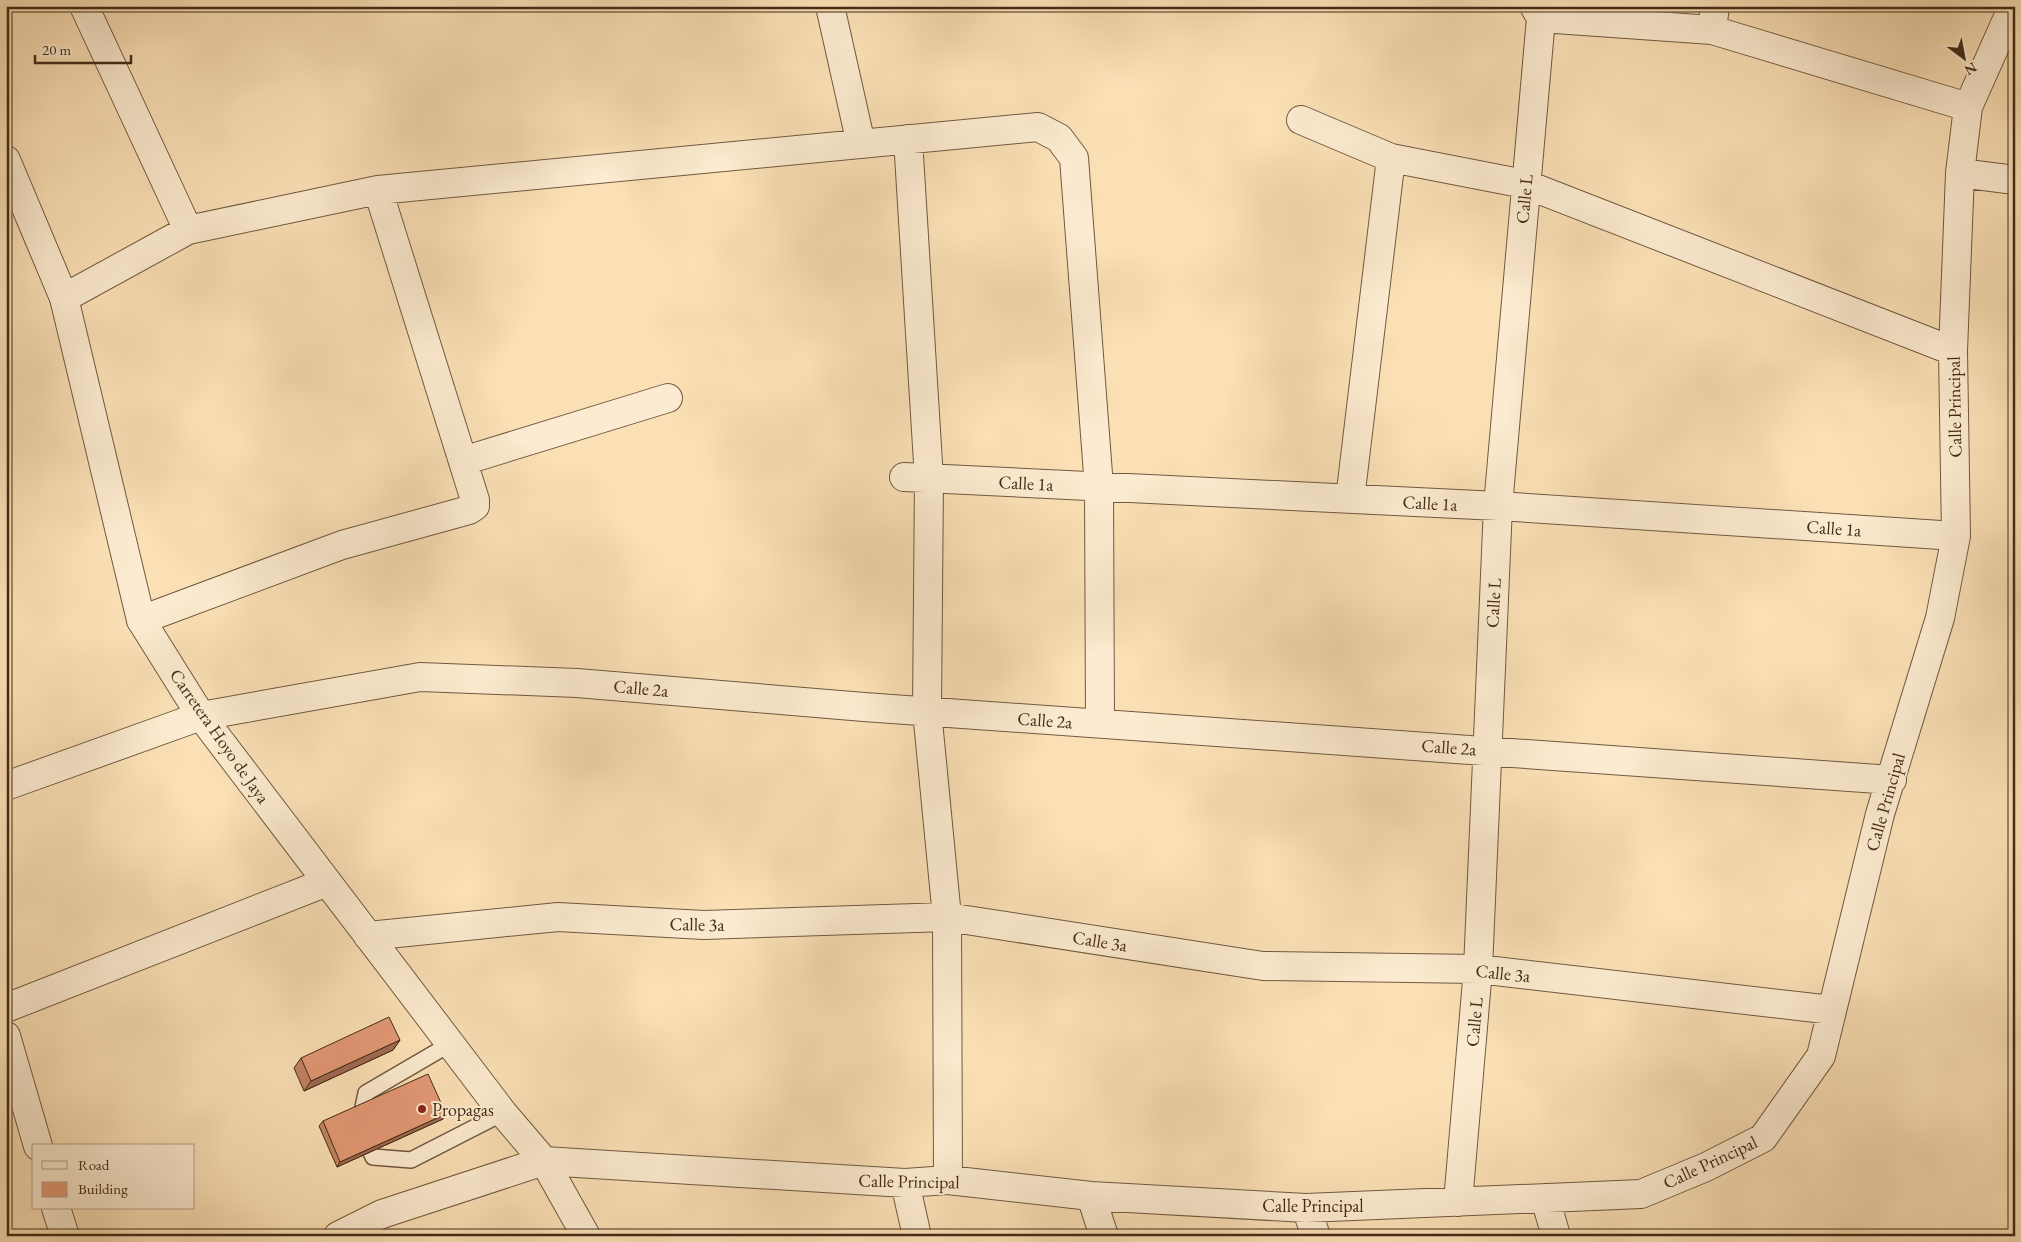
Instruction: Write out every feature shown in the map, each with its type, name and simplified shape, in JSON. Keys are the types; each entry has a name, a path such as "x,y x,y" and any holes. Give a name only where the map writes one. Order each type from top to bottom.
{"street":[{"path":"84,6 188,230"},
{"path":"830,6 861,144"},
{"name":"Calle Principal","path":"544,1161 905,1182 948,1180 1092,1196 1306,1208 1641,1194 1706,1167 1763,1138 1821,1056 1880,814 1892,780 1940,618 1956,536 1953,351 1960,173 1968,107 2013,6"},
{"path":"1537,12 1713,18 1968,107"},
{"name":"Calle L","path":"1458,1202 1478,969 1498,506 1525,184 1537,12"},
{"path":"1301,120 1391,158 1525,184 1953,351"},
{"path":"64,298 188,230 378,190 1038,127 1059,138 1074,158 1099,487 1100,723"},
{"path":"908,139 916,478 927,711 947,918 948,1180"},
{"path":"1350,499 1391,158"},
{"name":"Carretera Hoyo de Jaya","path":"6,160 64,298 141,620 201,716 502,1113 544,1161 586,1236"},
{"path":"1960,173 2015,180"},
{"path":"141,620 342,544 469,510 474,506 475,500 378,190"},
{"path":"463,461 668,398"},
{"name":"Calle 1a","path":"916,478 1498,506 1956,536"},
{"name":"Calle 2a","path":"6,786 201,716 420,677 577,683 927,711 1892,780"},
{"path":"6,1008 327,882"},
{"name":"Calle 3a","path":"368,936 558,918 704,925 947,918 1264,966 1478,969 1832,1010"},
{"path":"6,1036 37,1144"},
{"path":"338,1236 382,1214 544,1161"},
{"path":"905,1182 917,1236"},
{"path":"1092,1196 1104,1236"},
{"path":"1545,1198 1556,1236"},
{"path":"1306,1208 1316,1236"},
{"path":"57,1210 65,1236"}],"lane":[{"path":"450,1044 366,1093 359,1126 373,1157 411,1160 502,1113"}],"building":[{"path":"389,1017 400,1040 311,1081 301,1058"},
{"path":"428,1074 446,1114 340,1162 323,1121"}],"place":[{"name":"Propagas","path":"422,1109"}]}
